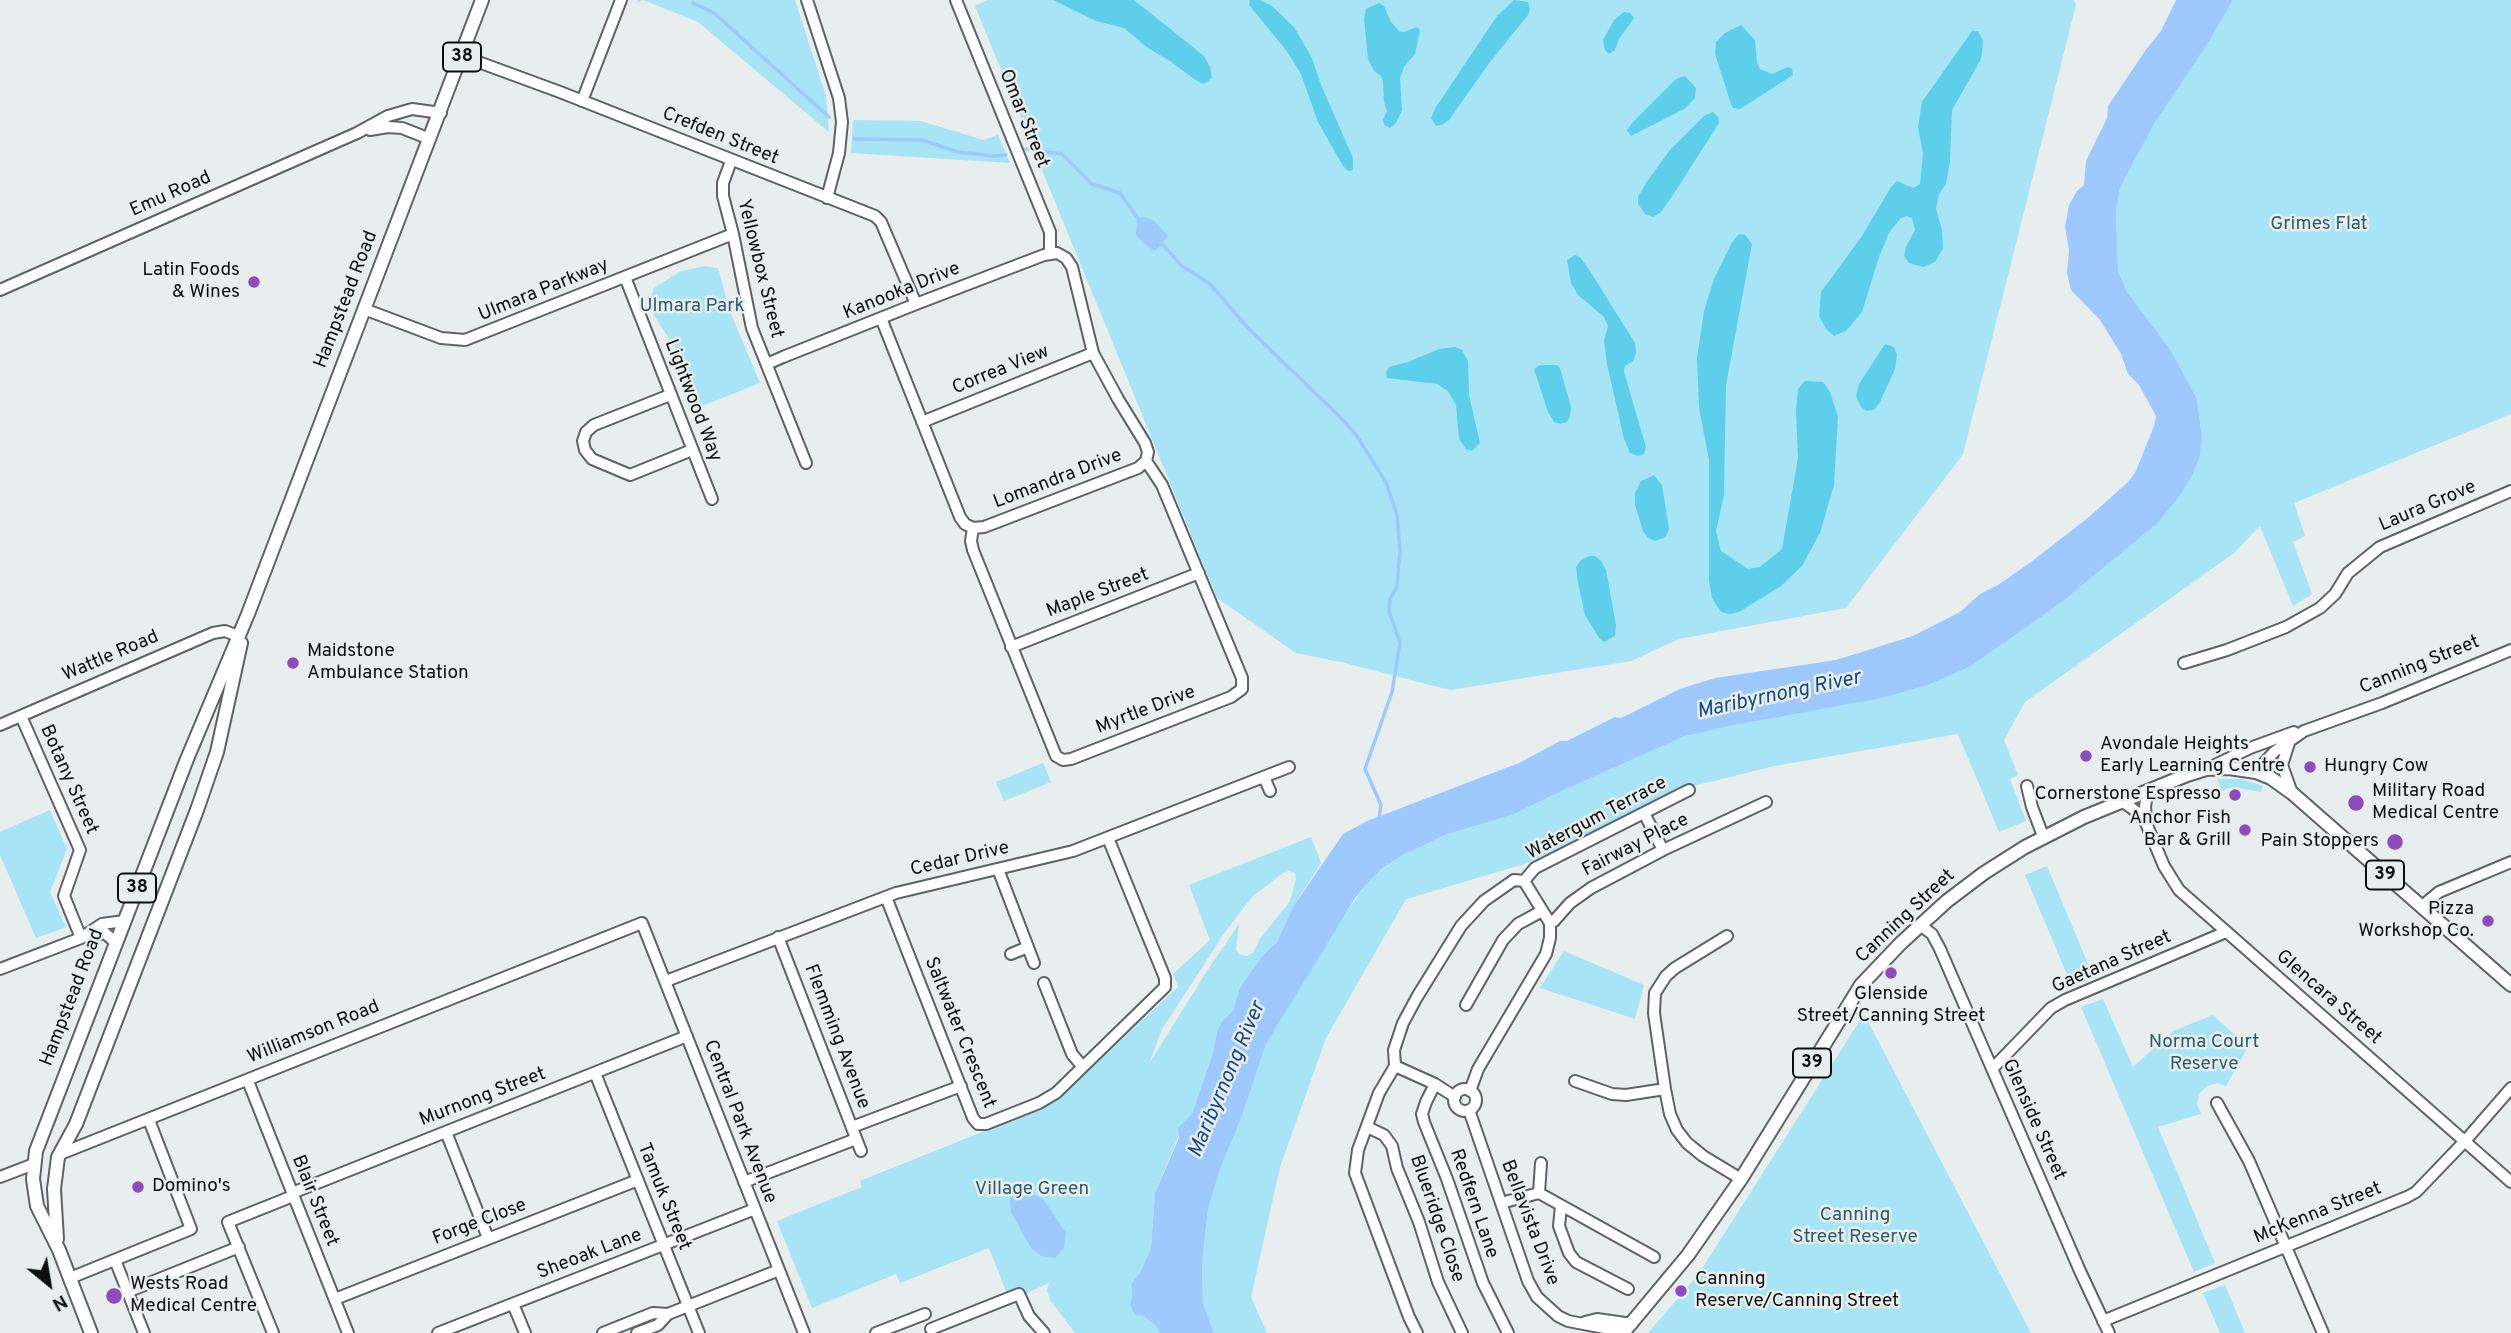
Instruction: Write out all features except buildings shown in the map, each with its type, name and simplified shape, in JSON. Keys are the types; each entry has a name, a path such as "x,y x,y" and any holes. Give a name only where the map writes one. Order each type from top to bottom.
{"main road":[{"name":"Hampstead Road","path":"33,1164 187,759 248,614 482,0"},
{"name":"Hampstead Road","path":"60,1154 76,1124 211,769 248,614"},
{"name":"Canning Street","path":"1627,1330 1688,1255 1741,1179 1861,985 1947,901 1984,873 2043,836 2122,801 2206,769 2229,768 2256,772"},
{"name":"39","path":"2256,772 2271,778 2292,793 2511,985"},
{"name":"Williamson Road","path":"33,1164 60,1154"},
{"name":"38","path":"59,1250 54,1202 55,1172 60,1154"},
{"name":"38","path":"33,1164 37,1206 59,1250 91,1333"}],"street":[{"path":"582,101 621,0"},
{"path":"807,0 839,98 842,122 839,153 827,198"},
{"name":"Omar Street","path":"956,0 1050,232 1049,253"},
{"name":"Crefden Street","path":"462,56 875,216 881,222 916,304"},
{"name":"Emu Road","path":"0,290 357,133 401,111 412,109 441,113"},
{"name":"Emu Road","path":"357,133 388,127 402,128 430,139"},
{"name":"Yellowbox Street","path":"732,161 723,183 723,196 752,328 806,463"},
{"name":"Ulmara Parkway","path":"364,309 441,338 458,341 473,338 733,234"},
{"name":"Kanooka Drive","path":"767,364 1049,253"},
{"name":"Lomandra Drive","path":"973,528 984,527 1138,468 1146,461 1148,452 1145,443 1093,353 1072,267 1062,254 1049,253"},
{"name":"Lightwood Way","path":"625,277 712,499"},
{"path":"881,318 960,517 965,524 973,528"},
{"name":"Correa View","path":"922,422 1093,353"},
{"path":"670,395 594,425 586,432 583,441 585,450 592,458 630,475 692,450"},
{"name":"Myrtle Drive","path":"973,528 973,550 1052,749 1062,760 1071,759 1231,697 1242,690 1242,678 1199,573 1162,485 1146,461"},
{"name":"Laura Grove","path":"2184,663 2286,628 2320,608 2335,594 2348,573 2379,547 2511,491"},
{"name":"Maple Street","path":"1011,647 1199,573"},
{"name":"Wattle Road","path":"0,725 213,633 225,631 238,635"},
{"name":"Canning Street","path":"2256,772 2274,752 2304,731 2511,650"},
{"name":"Botany Street","path":"21,716 80,850 64,896 82,937"},
{"name":"Canning Street","path":"2206,769 2249,748 2293,732 2304,731"},
{"path":"2292,738 2282,761 2284,775 2292,793"},
{"name":"Cedar Drive","path":"666,981 886,897 1073,851 1289,766"},
{"path":"1264,777 1270,791"},
{"path":"2027,786 2043,836"},
{"name":"Watergum Terrace","path":"1524,881 1535,868 1689,790"},
{"name":"Glencara Street","path":"2146,822 2148,791"},
{"name":"Glencara Street","path":"2122,801 2146,822 2172,881 2226,932 2511,1182"},
{"name":"Fairway Place","path":"1550,923 1570,903 1591,888 1663,850 1766,802"},
{"path":"1644,813 1663,850"},
{"name":"Saltwater Crescent","path":"886,897 973,1118 978,1124 986,1124 1039,1103 1056,1093 1165,987 1165,978 1108,838"},
{"path":"2421,906 2439,892 2511,862"},
{"path":"998,869 1034,963"},
{"name":"Watergum Terrace","path":"1417,1333 1355,1173 1358,1150 1384,1082 1395,1066 1394,1050 1403,1023 1441,956 1461,926 1484,901 1514,880 1524,881"},
{"name":"Watergum Terrace","path":"1524,881 1550,923"},
{"path":"1466,1005 1503,940 1518,924 1542,911"},
{"path":"0,970 82,937 102,924 124,921"},
{"name":"Williamson Road","path":"60,1154 642,923"},
{"name":"Central Park Avenue","path":"642,923 801,1332"},
{"path":"1470,1091 1478,1069 1546,954 1550,923"},
{"name":"Glenside Street","path":"1920,925 1931,934 1940,949 2109,1333"},
{"name":"Gaetana Street","path":"1992,1069 2051,1009 2065,1000 2226,932"},
{"path":"82,937 105,933 116,943"},
{"path":"1727,936 1675,968 1660,983 1655,993 1654,1013 1665,1089 1670,1114 1677,1130 1686,1143 1741,1179"},
{"name":"Flemming Avenue","path":"778,937 861,1151"},
{"path":"1011,954 1028,947"},
{"path":"1044,983 1072,1054 1082,1066"},
{"name":"Murnong Street","path":"239,1247 228,1222 687,1036"},
{"path":"1395,1066 1455,1097 1457,1107 1462,1111 1469,1110 1476,1103 1475,1096 1470,1091 1461,1091 1455,1097"},
{"name":"Tamuk Street","path":"595,1073 699,1333"},
{"name":"Blair Street","path":"248,1081 348,1333"},
{"path":"1575,1081 1612,1094 1626,1095 1665,1089"},
{"name":"Redfern Lane","path":"1434,1084 1426,1101 1423,1122 1447,1179 1483,1283 1508,1333"},
{"path":"744,1182 961,1086"},
{"name":"McKenna Street","path":"2103,1321 2416,1192 2511,1088"},
{"path":"2217,1103 2249,1161 2323,1333"},
{"name":"Bellavista Drive","path":"1469,1110 1528,1281 1537,1297 1558,1316 1568,1321"},
{"path":"70,1278 191,1229 149,1120"},
{"name":"Blueridge Close","path":"1367,1127 1384,1135 1392,1146 1397,1168 1438,1282 1462,1333"},
{"path":"446,1132 488,1238"},
{"path":"1538,1193 1541,1163"},
{"name":"Williamson Road","path":"0,1177 33,1164"},
{"name":"Forge Close","path":"335,1298 638,1180"},
{"path":"1501,1203 1538,1193 1654,1257"},
{"path":"1561,1206 1559,1226 1569,1253 1576,1262 1628,1289"},
{"name":"Sheoak Lane","path":"438,1333 755,1209"},
{"path":"128,1292 239,1247 273,1333"},
{"path":"115,1260 144,1333"},
{"path":"603,1333 653,1313 668,1314 779,1270"},
{"path":"876,1333 923,1309 932,1331 1019,1294 1029,1316 1044,1333"},
{"path":"513,1304 525,1333"},
{"path":"637,1333 658,1325 668,1314"},
{"path":"1565,1333 1568,1321 1584,1328 1597,1319 1627,1330"}],"green space":[{"path":"643,0 795,0 826,96 829,132 698,22"},
{"path":"988,0 2074,0 2076,5 1963,454 1846,608 1679,639 1631,661 1450,690 1296,653 1217,598 975,6"},
{"name":"Grimes Flat","path":"2233,0 2511,0 2511,414 2294,503 2305,536 2293,542 2312,594 2293,606 2260,526 2234,553 2025,702 2004,740 2018,775 2010,779 2026,821 1999,832 1958,734 1775,766 1689,787 1528,863 1406,899 1326,1038 1280,1167 1251,1297 1267,1333 1214,1333 1203,1304 1202,1263 1208,1209 1221,1166 1239,1124 1266,1044 1333,931 1371,878 1401,856 1445,835 1514,814 1685,736 1971,666 2058,605 2158,523 2179,497 2200,456 2202,436 2197,399 2171,352 2127,292 2118,271 2116,213 2120,188 2134,161 2156,121"},
{"path":"853,120 921,121 983,140 998,135 1010,163 851,153"},
{"name":"Ulmara Park","path":"704,266 717,268 719,271 729,309 760,383 690,411 677,374 677,351 652,312 651,297 654,288 679,272"},
{"path":"1043,763 1051,782 1004,801 996,782"},
{"path":"2217,779 2241,779 2263,786 2261,792 2232,787 2222,791"},
{"path":"50,810 67,849 50,892 66,927 36,938 0,855 0,832"},
{"name":"Village Green","path":"1311,837 1321,863 1293,907 1277,942 1263,955 1233,1011 1222,1021 1192,1114 1183,1125 1155,1193 1151,1248 1140,1273 1131,1284 1130,1304 1135,1315 1142,1315 1155,1325 1160,1333 1075,1333 1050,1300 1047,1291 1049,1283 1025,1294 1022,1288 1007,1294 989,1248 900,1283 896,1274 812,1308 777,1221 862,1187 860,1181 1042,1108 1058,1099 1178,987 1173,974 1210,940 1189,885","holes":["1283,873 1295,873 1290,901 1260,939 1253,953 1240,955 1236,950 1239,924 1149,1064 1162,1029 1225,932 1253,896"]},
{"path":"2047,866 2093,976 2071,984 2025,875"},
{"path":"1564,951 1644,985 1635,1019 1540,988"},
{"name":"Norma Court Reserve","path":"2103,999 2133,1067 2173,1031 2213,1015 2248,1047 2226,1086 2217,1083 2207,1086 2200,1093 2197,1104 2201,1114 2158,1127 2215,1263 2194,1272 2081,1007"},
{"name":"Canning Street Reserve","path":"1864,1014 2031,1333 1648,1333 1698,1275"},
{"path":"2225,1285 2245,1333 2220,1333 2203,1293"}],"shaded area":[{"path":"1053,0 1134,0 1204,56 1212,78 1204,84 1197,81 1124,28 1096,21"},
{"path":"1250,0 1260,0 1272,6 1294,27 1312,58 1353,158 1351,171 1343,166 1318,122 1301,74 1286,50 1249,5"},
{"path":"1514,0 1528,2 1528,15 1490,62 1449,120 1436,126 1431,118 1436,107 1497,16"},
{"path":"1379,3 1384,6 1391,22 1399,31 1417,27 1420,31 1415,54 1404,67 1400,78 1402,110 1396,123 1390,128 1384,125 1383,120 1387,111 1383,82 1368,59 1364,19 1366,9"},
{"path":"1624,12 1630,13 1634,18 1619,39 1615,50 1609,54 1605,50 1603,40 1614,20"},
{"path":"1741,25 1755,40 1760,69 1772,74 1788,67 1792,69 1793,75 1740,109 1733,108 1731,104 1715,54 1716,42 1725,33"},
{"path":"1972,31 1978,31 1983,41 1982,54 1952,110 1950,161 1946,184 1939,194 1936,209 1942,230 1943,249 1935,262 1923,267 1909,263 1904,256 1915,230 1912,218 1906,216 1900,219 1889,233 1879,257 1862,312 1846,331 1834,336 1819,316 1821,292 1862,236 1891,187 1897,181 1913,188 1920,184 1923,154 1918,127 1922,102"},
{"path":"1685,76 1696,88 1695,98 1684,109 1631,136 1627,130 1634,121 1676,79"},
{"path":"1713,112 1719,123 1673,195 1661,212 1653,217 1645,214 1638,204 1638,197 1646,183 1670,150 1704,116"},
{"path":"1739,234 1745,235 1752,244 1726,385 1724,495 1716,531 1721,551 1748,569 1760,567 1782,549 1798,458 1798,389 1805,381 1823,382 1830,392 1838,417 1834,485 1820,533 1802,566 1781,586 1739,612 1730,614 1721,612 1712,598 1709,581 1709,460 1699,408 1697,358 1704,311 1714,279 1732,242"},
{"path":"1575,255 1580,257 1590,271 1635,343 1633,361 1625,366 1624,372 1646,447 1644,454 1638,456 1630,453 1624,439 1607,364 1604,340 1608,326 1604,317 1578,295 1571,283 1567,260"},
{"path":"1885,344 1894,347 1897,355 1895,369 1880,402 1875,409 1867,411 1861,407 1856,396 1859,384"},
{"path":"1455,347 1462,350 1468,361 1469,395 1480,443 1472,451 1466,449 1459,439 1456,405 1448,391 1437,384 1387,378 1386,372 1389,367 1439,349"},
{"path":"1540,365 1557,365 1560,368 1571,407 1567,422 1554,422 1548,412 1534,369"},
{"path":"1654,475 1662,485 1669,529 1666,537 1655,541 1648,538 1643,531 1635,505 1635,493 1641,481"},
{"path":"1595,556 1606,570 1616,625 1615,636 1604,642 1585,615 1578,583 1576,567 1581,560"}],"water":[{"name":"Maribyrnong River","path":"2176,0 2233,0 2156,121 2134,161 2120,188 2116,213 2118,271 2127,292 2171,351 2197,399 2202,436 2200,456 2179,497 2158,523 2058,605 1971,666 1930,684 1881,698 1685,736 1514,814 1445,835 1401,856 1382,869 1355,898 1266,1044 1239,1124 1221,1166 1208,1209 1202,1263 1203,1304 1214,1333 1160,1333 1155,1325 1142,1315 1135,1315 1130,1305 1131,1284 1140,1273 1151,1248 1155,1193 1179,1138 1178,1128 1192,1114 1213,1053 1217,1031 1222,1021 1233,1011 1240,988 1263,955 1277,942 1293,907 1343,834 1367,821 1519,763 1560,741 1567,741 1615,717 1621,718 1680,689 1715,678 1836,660 1913,636 1960,612 1980,594 2031,562 2089,517 2129,481 2136,471 2156,416 2139,385 2128,374 2121,354 2100,320 2071,290 2067,273 2069,250 2065,227 2069,205 2084,185 2086,161 2107,118 2108,106 2161,31"},
{"path":"1144,217 1153,220 1168,236 1155,251 1136,235 1137,219"},
{"path":"1017,1191 1031,1193 1043,1199 1066,1233 1064,1248 1055,1258 1041,1256 1031,1248 1011,1212 1010,1198"}],"waterway":[{"path":"693,3 714,13 829,117"},
{"path":"854,139 922,140 958,152 1006,155"},
{"path":"1026,149 1062,154 1092,184 1120,193 1139,220"},
{"path":"1159,241 1182,266 1210,284 1247,327 1342,419 1356,435 1386,482 1397,515 1400,550 1397,586 1390,599 1389,611 1400,643 1392,692 1365,769 1381,805 1379,819"}],"place":[{"name":"Latin Foods & Wines","path":"254,282"},
{"name":"Maidstone Ambulance Station","path":"293,663"},
{"name":"Avondale Heights Early Learning Centre","path":"2086,756"},
{"name":"Hungry Cow","path":"2310,767"},
{"name":"Cornerstone Espresso","path":"2235,795"},
{"name":"Military Road Medical Centre","path":"2356,803"},
{"name":"Anchor Fish Bar & Grill","path":"2245,830"},
{"name":"Pain Stoppers","path":"2395,842"},
{"name":"Pizza Workshop Co.","path":"2488,921"},
{"name":"Glenside Street/Canning Street","path":"1891,973"},
{"name":"Domino's","path":"138,1187"},
{"name":"Canning Reserve/Canning Street","path":"1681,1291"},
{"name":"Wests Road Medical Centre","path":"114,1296"}]}
